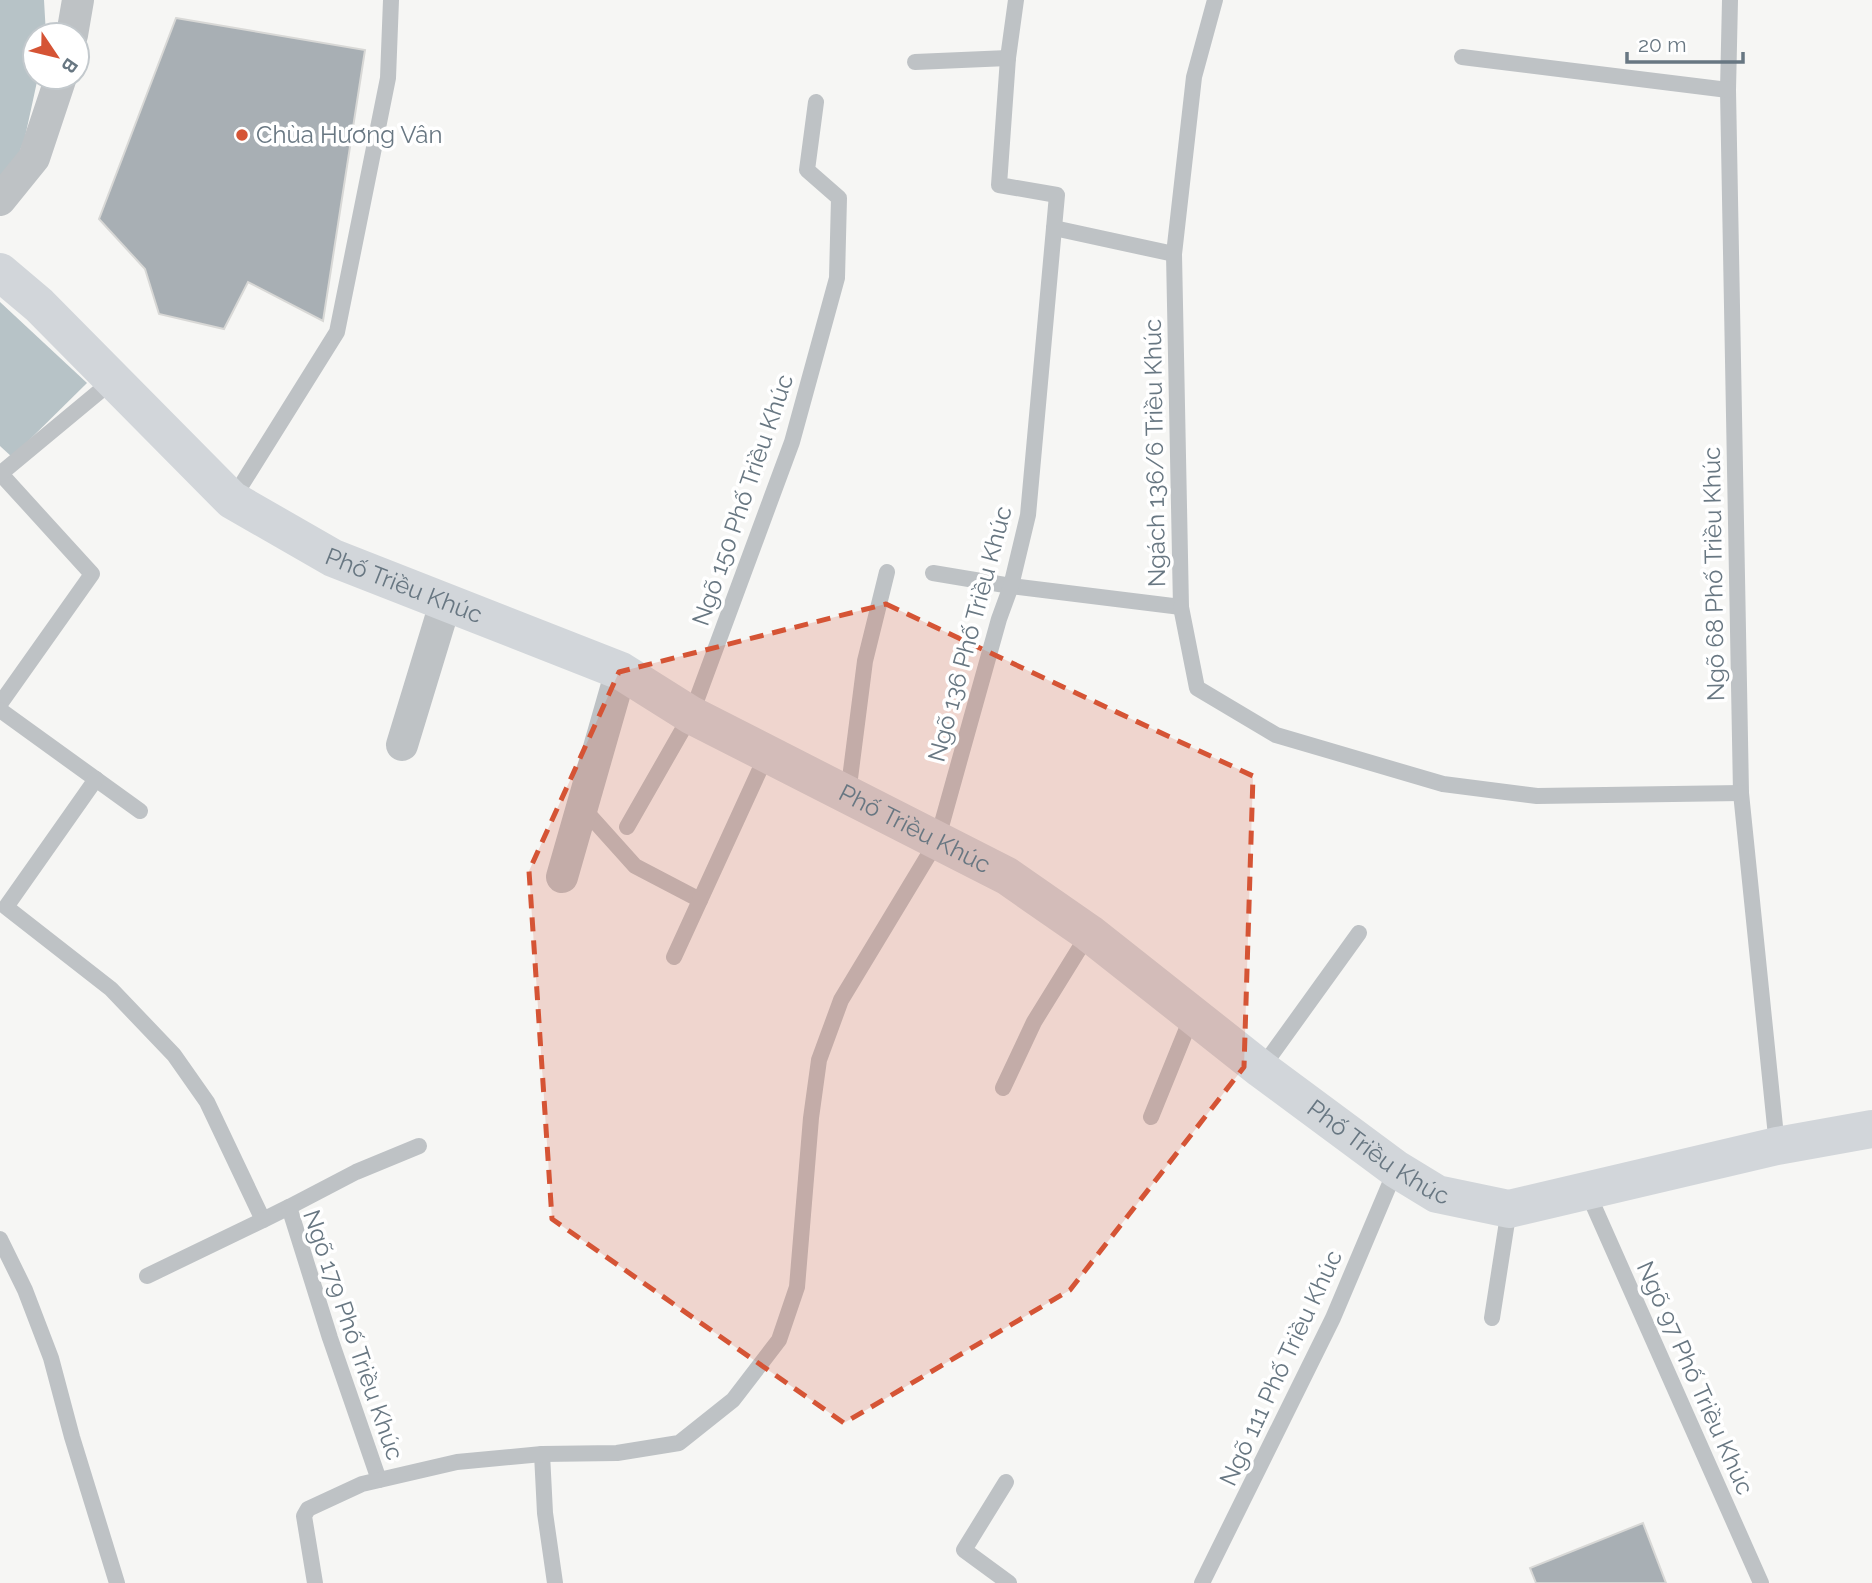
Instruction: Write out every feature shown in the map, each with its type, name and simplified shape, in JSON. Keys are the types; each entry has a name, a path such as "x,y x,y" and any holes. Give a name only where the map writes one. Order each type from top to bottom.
{"street":[{"path":"74,21 78,0"},
{"path":"0,200 34,158 56,91"},
{"name":"Phố Triều Khúc","path":"0,272 39,305 232,500 334,558 445,604 621,671 691,715 1007,876 1089,933 1261,1069 1395,1169 1437,1194 1509,1209 1777,1146 1872,1129"},
{"path":"402,746 445,604"},
{"path":"562,877 621,671"}],"lane":[{"path":"232,500 337,332 388,78 391,0"},
{"path":"915,62 1008,58 1016,0"},
{"name":"Ngách 136/6 Triều Khúc","path":"933,573 1011,586 1181,607 1174,254 1194,77 1215,0"},
{"name":"Ngõ 68 Phố Triều Khúc","path":"1730,0 1728,90 1741,793 1777,1146"},
{"path":"1462,57 1728,90"},
{"name":"Ngõ 136 Phố Triều Khúc","path":"316,1583 304,1528 304,1516 308,1509 362,1484 457,1462 542,1454 617,1453 680,1443 733,1400 779,1340 797,1287 811,1118 819,1060 841,1000 937,841 999,619 1011,586 1028,515 1057,195 999,185 1008,58"},
{"name":"Ngõ 150 Phố Triều Khúc","path":"691,715 792,442 837,278 839,198 807,170 816,102"},
{"path":"1054,228 1174,254"},
{"path":"0,704 92,574 0,473 112,381"},
{"path":"848,797 865,660 887,572"},
{"path":"1181,607 1197,688 1276,735 1443,784 1536,796 1741,793"},
{"path":"0,710 140,811"},
{"path":"627,827 691,715"},
{"path":"674,957 767,754"},
{"name":"Ngõ 179 Phố Triều Khúc","path":"96,779 6,907 111,989 174,1055 207,1102 263,1220 289,1207 379,1480"},
{"path":"582,807 635,866 700,900"},
{"path":"1003,1088 1034,1022 1089,933"},
{"path":"1261,1069 1359,933"},
{"path":"1151,1117 1193,1014"},
{"path":"289,1207 356,1172 419,1146"},
{"name":"Ngõ 111 Phố Triều Khúc","path":"1207,1581 1333,1318 1395,1169"},
{"name":"Ngõ 97 Phố Triều Khúc","path":"1587,1191 1761,1583"},
{"path":"1492,1318 1509,1209"},
{"path":"147,1276 263,1220"},
{"path":"0,1239 25,1290 51,1358 117,1583"},
{"path":"542,1454 545,1513 555,1583"},
{"path":"1006,1482 964,1550 1009,1583"}],"highlighted area":[{"path":"886,604 1253,776 1244,1067 1070,1290 844,1423 552,1219 529,871 619,672"}],"shaded area":[{"path":"0,0 44,0 45,21 21,21 21,91 35,91 25,137 0,205"},
{"path":"0,302 87,383 12,457 0,446"}],"building":[{"name":"Chùa Hương Vân","path":"176,18 365,50 323,321 248,282 224,329 159,314 145,269 99,219"},
{"path":"1643,1523 1666,1583 1536,1583 1530,1568"}],"place":[{"name":"Chùa Hương Vân","path":"242,135"}]}
